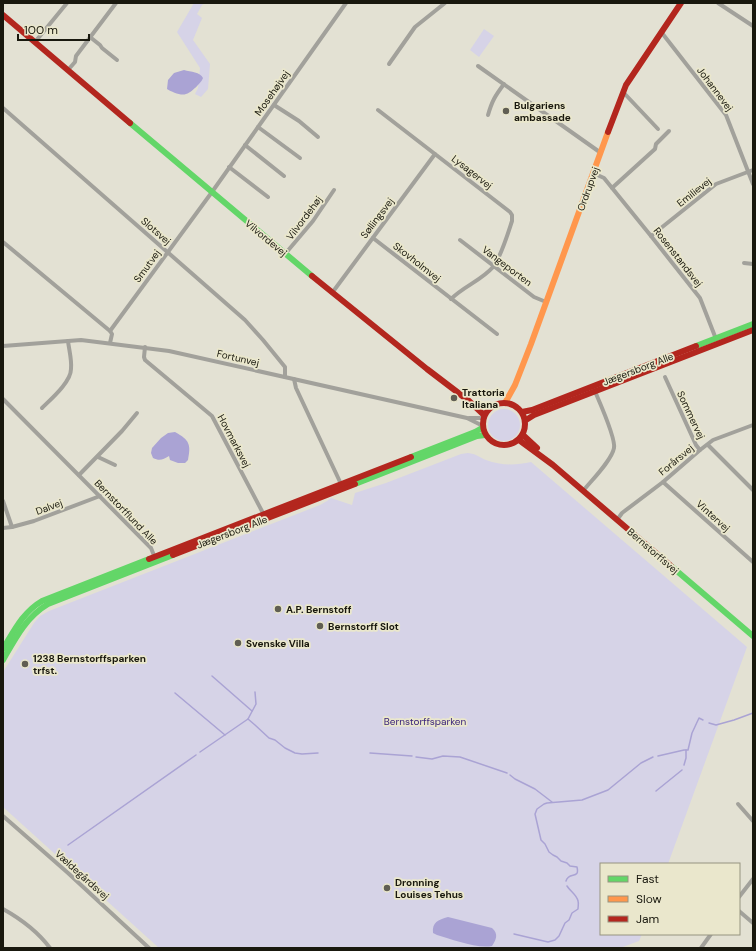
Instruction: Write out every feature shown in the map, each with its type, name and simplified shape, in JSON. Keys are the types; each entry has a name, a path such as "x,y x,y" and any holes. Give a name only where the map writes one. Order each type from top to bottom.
{"street":[{"path":"35,42 67,3"},
{"path":"68,70 75,62 76,56 116,3"},
{"name":"Mosehøjvej","path":"212,192 346,3"},
{"path":"389,64 415,27 445,3"},
{"name":"Ordrupvej","path":"505,403 515,385 626,84 681,3"},
{"path":"718,3 753,26"},
{"name":"Vilvordevej","path":"3,15 286,254 427,369 485,414"},
{"name":"Johannevej","path":"662,33 726,115 753,184"},
{"path":"90,37 117,60"},
{"path":"478,66 601,153"},
{"path":"488,115 494,97 504,84"},
{"path":"623,92 658,129"},
{"path":"274,105 299,121 318,137"},
{"name":"Slotsvej","path":"3,108 245,320 286,367 285,377"},
{"name":"Lysagervej","path":"378,110 510,212 512,215 512,221 499,257 494,266"},
{"path":"258,127 300,158"},
{"path":"612,188 655,149 656,144 670,131"},
{"path":"244,146 284,176"},
{"name":"Søllingsvej","path":"332,292 435,154"},
{"path":"229,167 268,197"},
{"name":"Emilievej","path":"652,236 716,184 753,170"},
{"name":"Rosenstandsvej","path":"594,173 604,178 652,236 700,298 717,341"},
{"name":"Vilvordehøj","path":"286,254 334,190"},
{"name":"Smutvej","path":"110,331 212,192"},
{"name":"Skovholmvej","path":"373,238 496,334"},
{"name":"Vangeporten","path":"460,240 534,297 546,302"},
{"path":"3,242 110,331 112,334 110,343"},
{"path":"744,263 753,264"},
{"path":"451,299 487,273 494,266"},
{"name":"Jægersborg Alle","path":"717,341 753,324"},
{"name":"Jægersborg Alle","path":"522,412 532,410 594,388 717,341 753,330"},
{"name":"Fortunvej","path":"3,346 81,340 169,351 467,418 481,426"},
{"path":"42,408 67,382 72,370 68,341"},
{"name":"Hovmarksvej","path":"145,347 145,360 212,416 264,517"},
{"name":"Sommervej","path":"665,377 696,445 700,450"},
{"path":"294,379 296,388 341,484"},
{"name":"Ordrupvej","path":"513,405 515,385"},
{"name":"Sommervej","path":"664,388 669,385"},
{"path":"583,491 610,458 614,449 614,440 594,388"},
{"name":"Jægersborg Alle","path":"526,420 594,388"},
{"name":"Bernstorfflund Alle","path":"3,399 151,548 156,559"},
{"path":"505,403 513,405 522,412 526,420 526,426 521,437 511,444 500,444 493,441 485,435 481,426 485,414 495,405 505,403"},
{"path":"79,475 98,457 137,413"},
{"name":"Fortunvej","path":"467,418 485,414"},
{"name":"Forårsvej","path":"617,520 622,513 663,482 714,440 753,425"},
{"name":"Jægersborg Alle","path":"264,517 341,484 475,432 481,426"},
{"name":"Jægersborg Alle","path":"3,649 23,616 39,602 475,437 485,435"},
{"name":"Bernstorffsvej","path":"521,437 753,636"},
{"name":"Sommervej","path":"708,445 753,490"},
{"path":"98,457 115,465"},
{"name":"Vintervej","path":"663,482 753,562"},
{"name":"Dalvej","path":"3,528 12,528 34,521 100,496"},
{"path":"3,501 12,528"},
{"name":"Jægersborg Alle","path":"4,657 28,620 40,608 156,559"},
{"path":"738,804 753,821"},
{"name":"Vældegårdsvej","path":"3,816 68,873 149,948"},
{"path":"740,896 753,879"},
{"path":"3,909 31,928 50,948"},
{"path":"740,913 753,923"},
{"path":"701,948 710,935"}],"green space":[{"path":"194,3 205,3 202,5 197,14 202,18 193,40 210,64 208,89 201,97 195,94 198,88 200,68 177,32"},
{"path":"484,29 494,36 479,57 470,50"},
{"path":"501,409 507,409 517,416 520,425 519,431 513,438 507,441 501,441 491,434 488,428 488,422 495,412"},
{"name":"Bernstorffsparken","path":"461,454 473,454 486,460 503,464 520,464 531,462 747,647 668,863 600,863 600,935 642,935 639,941 620,948 159,948 3,807 3,672 34,623 40,616 49,611 320,505 331,498 352,505 355,493 386,483"}],"shaded area":[{"path":"184,70 200,74 203,78 193,90 186,94 179,94 167,89 168,80 174,73"},
{"path":"175,432 184,438 188,443 188,460 185,463 178,463 170,460 169,456 161,460 153,458 151,453 152,448 168,433"},
{"path":"448,917 492,928 496,932 496,939 492,946 486,947 449,939 433,933 436,922"}],"waterway":[{"path":"212,676 252,711"},
{"path":"200,752 248,719 256,704 255,692"},
{"path":"175,693 225,735"},
{"path":"709,723 716,725 753,713"},
{"path":"658,756 688,750 692,733 699,718 703,720"},
{"path":"248,719 269,738 275,740 285,748 295,753 318,753"},
{"path":"684,765 686,750"},
{"path":"370,753 412,756"},
{"path":"68,845 196,755"},
{"path":"416,757 432,759 443,756 460,757 507,773"},
{"path":"566,881 569,876 576,875 578,871 577,867 570,866 549,852 541,840 535,814 537,809 547,803 582,800 608,790 641,763 653,757"},
{"path":"656,791 682,770"},
{"path":"510,775 535,789 552,802"},
{"path":"514,934 548,942 555,940 559,936 572,913 578,909 577,899 567,886"}],"traffic: fast":[{"path":"130,123 312,276"},
{"path":"696,346 753,324"},
{"path":"411,457 482,428"},
{"path":"355,484 477,436 485,435"},
{"path":"3,660 27,622 33,615 48,604 173,555"},
{"path":"3,649 24,616 35,605 149,559"},
{"path":"671,566 753,636"}],"traffic: slow":[{"path":"505,403 515,385 531,344 608,132"}],"traffic: jam":[{"path":"608,132 626,85 681,3"},
{"path":"3,15 130,123"},
{"path":"312,276 469,401 484,415"},
{"path":"526,420 534,415 753,330"},
{"path":"522,412 532,410 696,346"},
{"path":"500,403 508,403 516,406 522,412 525,424 522,436 516,442 508,445 500,445 492,442 486,436 483,428 483,420 486,412 492,406 500,403"},
{"path":"523,435 537,448"},
{"path":"519,440 553,465 671,566"},
{"path":"149,559 411,457"},
{"path":"173,555 355,484"}],"place":[{"name":"Bulgariens ambassade","path":"506,111"},
{"name":"Trattoria Italiana","path":"454,398"},
{"name":"A.P. Bernstoff","path":"278,609"},
{"name":"Bernstorff Slot","path":"320,626"},
{"name":"Svenske Villa","path":"238,643"},
{"name":"1238 Bernstorffsparken trfst.","path":"25,664"},
{"name":"Dronning Louises Tehus","path":"387,888"}]}
